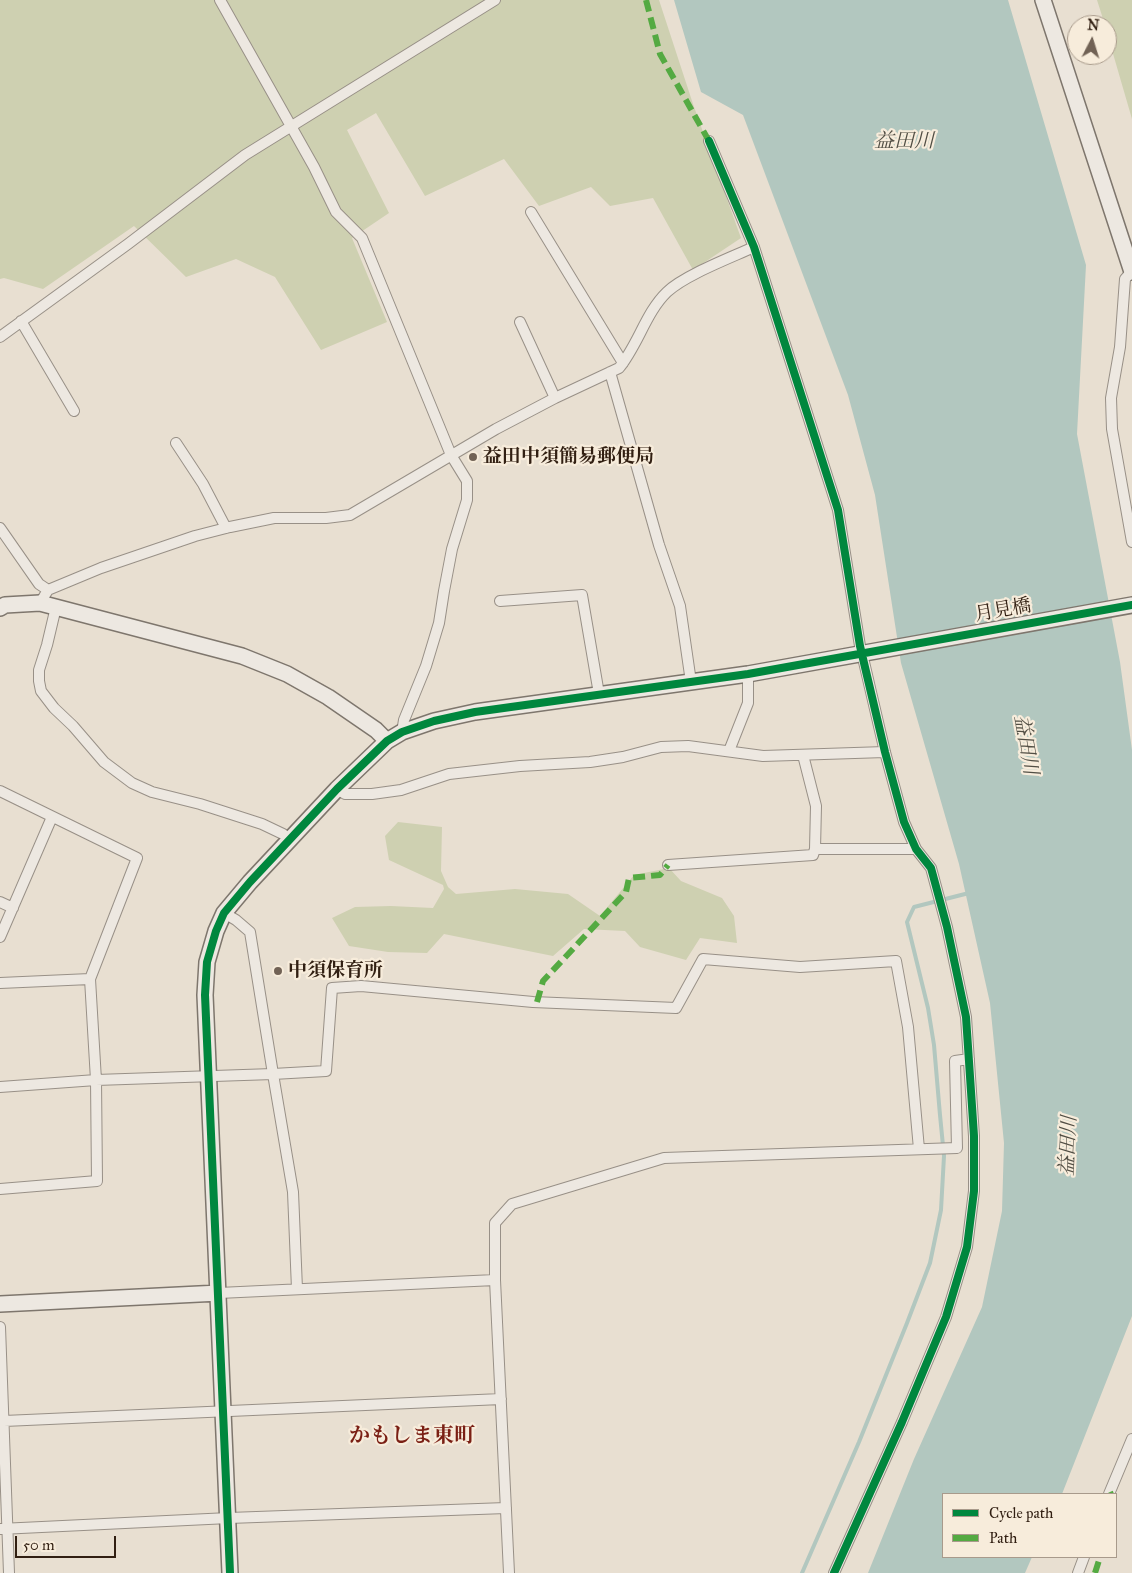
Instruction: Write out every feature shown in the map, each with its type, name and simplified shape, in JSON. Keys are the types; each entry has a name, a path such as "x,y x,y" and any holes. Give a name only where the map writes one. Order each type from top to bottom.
{"street":[{"path":"220,0 314,167 336,212 362,238 451,455 467,481 467,500 452,549 439,623 426,666 404,720 402,732"},
{"path":"0,337 128,244 245,155 495,0"},
{"path":"1043,0 1132,271 1125,279 1120,347 1110,398 1112,429 1132,542"},
{"path":"709,141 754,247 838,510 860,646"},
{"path":"532,212 623,363"},
{"path":"2,603 44,596 101,568 195,536 226,528 274,518 326,518 350,515 496,429 555,398 620,368 654,310 667,292 688,278 754,247"},
{"path":"21,321 74,411"},
{"path":"520,322 555,398"},
{"path":"610,372 659,545 680,606 691,682"},
{"path":"176,443 203,484 226,528"},
{"path":"0,528 39,584 44,596 56,607 242,656 287,674 328,698 376,730 387,741"},
{"path":"500,601 582,595 599,694"},
{"name":"月見橋","path":"230,1573 208,1076 205,996 207,962 216,932 224,914 250,882 290,839 337,789 387,741 402,732 434,721 475,712 748,674 1132,605"},
{"path":"56,607 39,670 41,691 54,708 73,726 104,762 132,783 152,792 200,804 262,824 290,839"},
{"path":"834,1573 902,1422 946,1317 967,1247 974,1191 974,1136 966,1017 947,927 931,868 916,848 904,822 864,662"},
{"path":"729,751 748,702 748,674"},
{"path":"337,789 345,794 372,794 402,790 450,774 511,767 590,762 623,757 661,747 688,746 763,756 885,752"},
{"path":"668,865 812,855 815,849 816,806 803,755"},
{"path":"0,791 137,858 90,979 96,1080 97,1181 0,1189"},
{"path":"0,938 52,817"},
{"path":"815,849 916,848"},
{"path":"0,902 12,908"},
{"path":"224,914 236,920 250,932 293,1192 297,1289"},
{"path":"0,1086 96,1080 326,1071 332,988 361,986 533,1002 676,1008 703,959 800,967 896,961 908,1027 919,1149"},
{"path":"0,983 90,979"},
{"path":"509,1573 495,1224 512,1204 664,1158 957,1148 955,1061 969,1059"},
{"path":"0,1304 496,1280"},
{"path":"0,1327 4,1421 4,1529 9,1573"},
{"path":"4,1421 501,1399"},
{"path":"1109,1493 1132,1439"},
{"path":"4,1529 229,1518 506,1508"},
{"path":"1078,1573 1084,1558"}],"green space":[{"path":"0,0 659,0 693,104 741,238 693,270 653,198 610,206 591,187 539,206 504,159 425,196 376,113 347,130 389,213 352,238 387,322 321,350 275,277 236,259 186,277 134,226 43,289 4,278 0,279"},
{"path":"1097,0 1132,0 1132,119 1116,65 1117,15 1102,15"},
{"path":"398,822 442,827 441,871 448,887 456,894 515,889 568,894 600,916 634,875 669,868 681,881 722,898 734,916 737,943 700,938 686,960 640,947 625,931 584,929 553,956 444,934 427,953 388,952 349,946 332,918 355,907 433,908 444,889 443,885 389,860 385,836"}],"water":[{"name":"益田川","path":"674,0 1008,0 1086,265 1077,434 1120,662 1132,750 1132,1316 1062,1493 942,1493 942,1558 1032,1558 1025,1573 868,1573 914,1459 982,1307 1002,1211 1004,1143 990,1003 959,864 901,663 875,495 848,395 743,115 701,92"}],"waterway":[{"path":"802,1573 859,1442 930,1263 941,1210 944,1156 934,1045 928,1008 907,922 914,907 969,893"}],"marked path":[{"path":"646,0 660,54 709,141"},
{"path":"537,1002 543,981 626,892 629,878 660,875 668,865"},
{"path":"1095,1573 1100,1558"}],"cycle path":[{"path":"709,141 754,247 838,510 860,646 885,752 904,822 916,849 931,868 947,927 966,1017 974,1136 974,1191 967,1247 946,1317 902,1422 834,1573"},
{"path":"230,1573 205,995 207,962 216,931 224,913 250,882 337,789 387,741 402,732 434,721 475,712 748,674 1132,605"}],"place":[{"name":"益田中須簡易郵便局","path":"473,457"},
{"name":"中須保育所","path":"278,971"}],"district":[{"name":"かもしま東町","path":"412,1437"}]}
